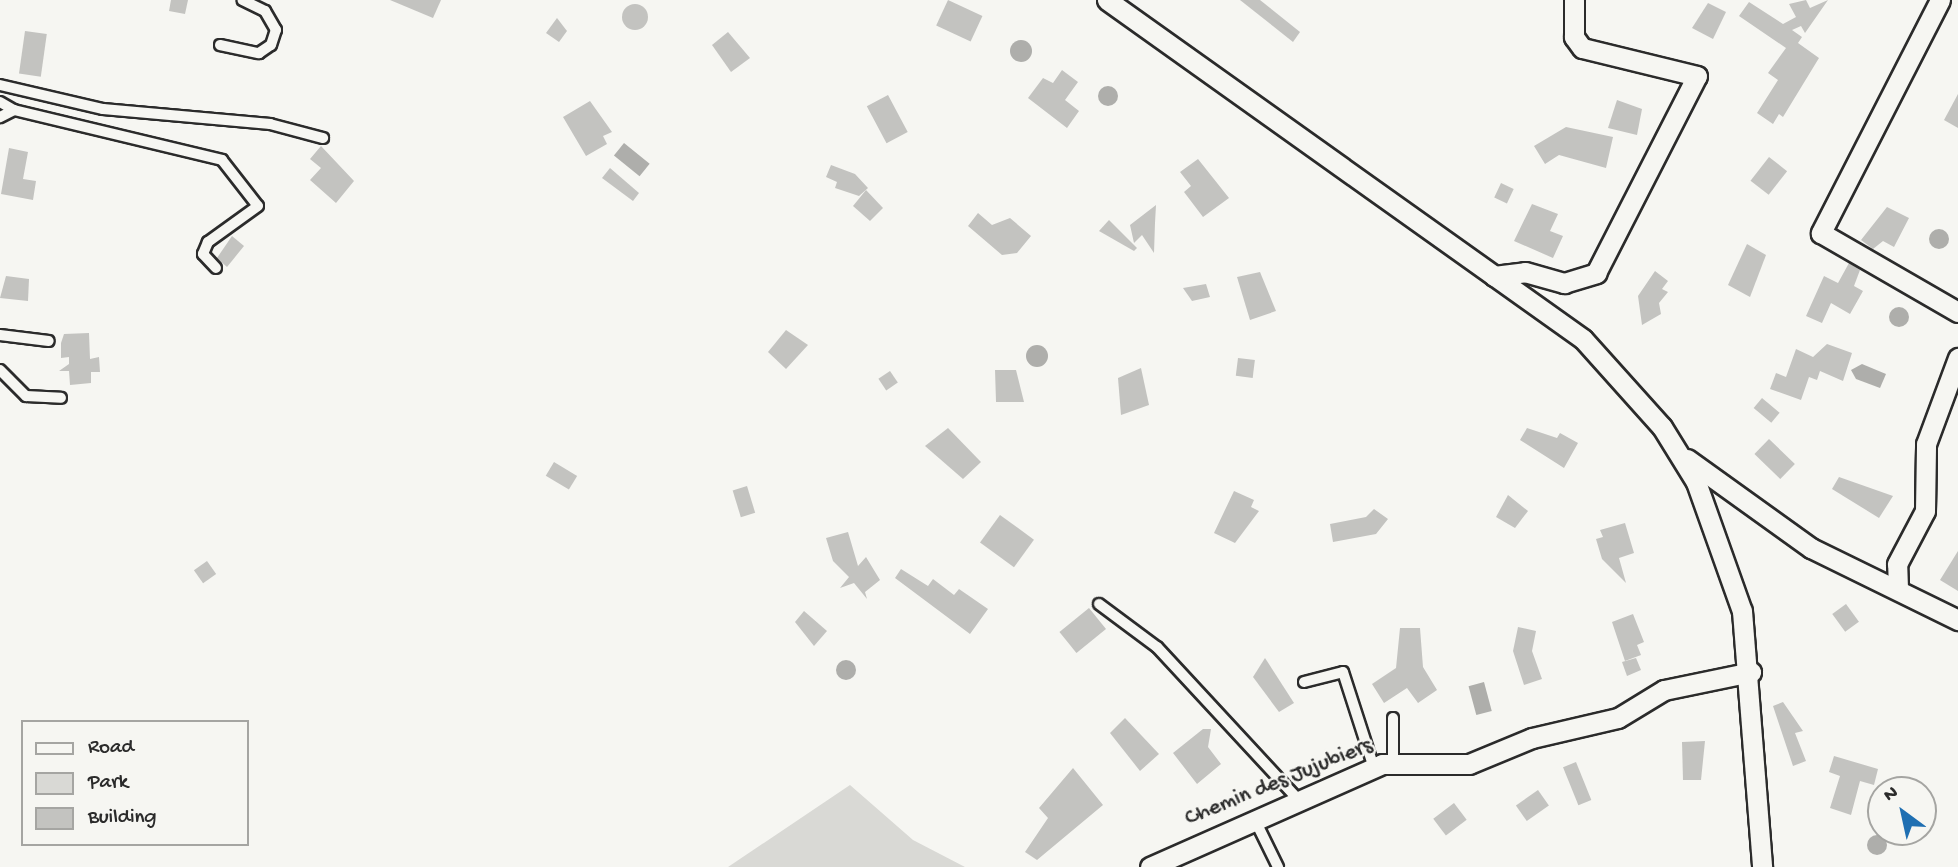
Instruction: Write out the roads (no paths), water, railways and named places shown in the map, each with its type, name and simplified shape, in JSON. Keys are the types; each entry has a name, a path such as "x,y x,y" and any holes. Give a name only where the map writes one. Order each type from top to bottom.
{"street":[{"path":"1107,0 1494,276 1606,360 1681,455 1733,578 1751,672 1762,867"},
{"path":"1494,276 1525,272 1564,283 1596,272 1697,76 1582,48 1574,37 1574,0"},
{"path":"1940,0 1821,233 1958,312"},
{"path":"1898,588 1897,564 1925,511 1926,444 1958,358"},
{"path":"1681,455 1811,548 1898,588 1958,620"},
{"name":"Chemin des Jujubiers","path":"1150,867 1180,860 1254,818 1383,766 1469,764 1532,738 1618,718 1664,690 1751,672"}],"lane":[{"path":"220,45 259,53 271,45 276,30 265,11 242,0"},
{"path":"0,85 103,109 270,124 323,138"},
{"path":"0,102 14,110 222,160 258,206 208,242 203,254 216,268"},
{"path":"0,117 14,110"},
{"path":"0,335 48,341"},
{"path":"0,370 26,397 61,398"},
{"path":"1099,604 1157,647 1298,799"},
{"path":"1304,681 1343,672 1383,766"},
{"path":"1383,766 1393,718"},
{"path":"1254,818 1278,867"}]}
